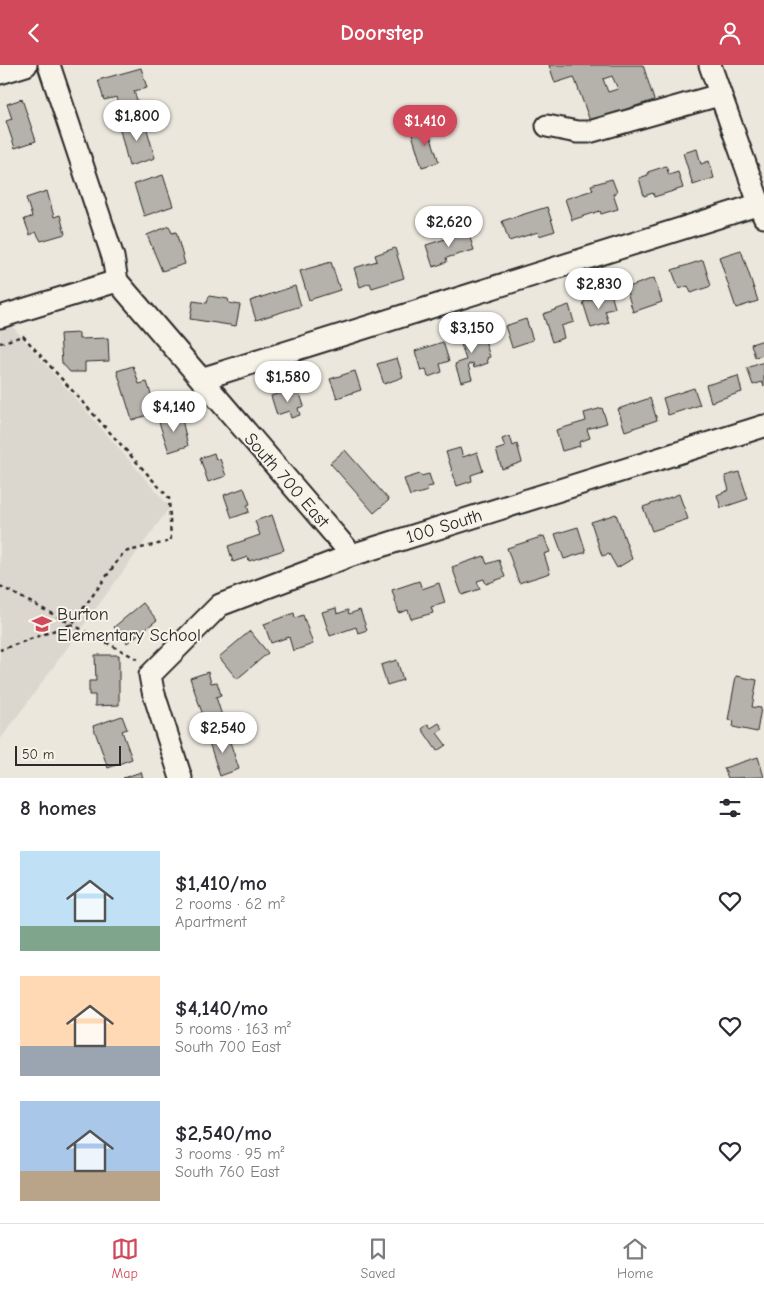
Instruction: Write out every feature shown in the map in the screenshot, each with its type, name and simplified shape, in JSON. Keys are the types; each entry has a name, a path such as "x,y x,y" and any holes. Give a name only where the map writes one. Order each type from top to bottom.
{"street":[{"path":"0,73 26,65"},
{"path":"0,317 116,281 112,257 49,65"},
{"path":"201,379 762,211 719,95 710,65"},
{"path":"547,126 577,132 589,132 719,95"},
{"name":"South 700 East","path":"116,281 352,555"},
{"name":"100 South","path":"146,668 220,605 352,555 764,426"},
{"path":"146,668 181,778"}],"path":[{"path":"0,343 23,336 169,497 170,541 124,552 72,624 0,651"},
{"path":"0,586 72,624 146,668"}],"shaded area":[{"name":"Burton Elementary School","path":"12,326 170,507 0,740 0,330"}],"building":[{"path":"549,65 643,65 654,100 590,121 574,77 555,83","holes":["612,76 618,89 608,92 603,79"]},
{"path":"141,68 147,88 134,91 138,103 120,108 117,97 104,100 98,80"},
{"path":"22,99 36,141 15,148 6,121 12,119 7,104"},
{"path":"144,119 155,158 129,166 119,126"},
{"path":"427,126 439,162 422,167 411,131"},
{"path":"697,149 701,164 709,161 714,178 693,185 683,153"},
{"path":"666,166 669,175 678,172 683,188 654,197 653,193 644,196 639,178 648,175 648,172"},
{"path":"163,175 173,206 144,216 134,184"},
{"path":"612,179 617,192 613,194 618,209 601,214 600,211 572,220 565,199 593,190 591,185"},
{"path":"47,191 54,217 60,215 65,234 41,241 36,232 30,235 24,219 32,217 26,198"},
{"path":"547,207 555,231 539,236 538,232 509,241 502,221"},
{"path":"169,226 172,233 176,232 185,264 162,271 147,235"},
{"path":"468,232 474,250 446,258 447,262 433,267 426,245"},
{"path":"395,248 404,278 372,288 370,283 360,287 354,268 377,261 375,255"},
{"path":"741,250 758,301 736,308 719,257"},
{"path":"703,260 711,286 691,293 688,286 679,289 672,270"},
{"path":"331,262 340,290 309,300 300,271"},
{"path":"654,278 662,302 633,312 626,288"},
{"path":"295,286 301,306 256,320 250,301"},
{"path":"611,293 615,308 605,311 609,323 591,328 583,302"},
{"path":"209,296 228,299 229,303 240,305 236,326 190,319 193,301 207,303"},
{"path":"569,305 574,322 561,326 564,338 552,342 543,314"},
{"path":"526,319 533,340 512,347 505,326"},
{"path":"482,331 490,357 487,358 488,363 474,368 473,363 468,365 472,379 461,382 455,364 466,360 459,338"},
{"path":"79,333 79,339 108,338 109,361 85,362 85,372 70,372 62,363 60,334"},
{"path":"764,340 764,355 755,357 751,344"},
{"path":"443,342 449,361 440,364 442,372 428,377 426,369 421,371 415,351"},
{"path":"397,358 403,377 384,384 377,364"},
{"path":"764,362 764,386 762,382 753,385 747,368"},
{"path":"133,366 139,384 147,382 157,412 132,420 117,371"},
{"path":"355,371 361,390 337,398 330,379"},
{"path":"738,376 742,392 711,402 706,385"},
{"path":"298,388 304,406 298,408 300,415 291,418 289,411 277,415 271,396"},
{"path":"694,388 700,405 668,415 663,398"},
{"path":"650,398 657,420 625,431 618,409"},
{"path":"602,408 607,423 587,429 590,438 579,442 580,446 562,451 556,430 586,421 584,413"},
{"path":"181,415 188,446 169,452 159,422"},
{"path":"510,436 513,446 517,444 522,462 502,469 496,450 505,447 502,439"},
{"path":"460,448 463,457 477,452 483,471 471,475 472,481 457,486 446,452"},
{"path":"345,450 389,500 374,513 330,463"},
{"path":"214,453 216,460 220,459 226,476 208,482 200,458"},
{"path":"739,472 748,499 721,508 717,495 729,490 725,476"},
{"path":"420,474 421,476 429,474 433,486 427,487 428,491 410,496 404,479"},
{"path":"244,488 250,504 247,505 249,512 232,518 224,495"},
{"path":"679,494 688,519 652,531 643,507"},
{"path":"616,514 632,559 617,568 609,554 602,556 591,522"},
{"path":"272,515 284,550 249,561 248,557 233,562 228,546 260,535 255,521"},
{"path":"578,527 586,552 564,559 555,534"},
{"path":"544,536 550,552 544,554 550,573 519,583 507,548"},
{"path":"484,556 487,564 499,560 505,577 486,584 484,579 477,581 480,589 462,595 452,567"},
{"path":"419,581 422,589 439,583 445,603 431,607 433,613 411,619 408,610 399,613 392,590"},
{"path":"143,603 157,620 127,643 114,627"},
{"path":"336,608 337,614 348,610 349,614 360,610 367,630 358,633 356,627 330,636 322,612"},
{"path":"294,613 295,618 303,615 313,644 293,651 289,637 271,643 264,624"},
{"path":"250,631 268,653 237,679 219,657"},
{"path":"95,655 119,655 119,705 95,706 95,695 89,695 89,681 96,681"},
{"path":"397,660 403,680 387,685 381,665"},
{"path":"208,672 211,683 217,682 221,695 216,697 224,722 207,727 190,678"},
{"path":"736,676 757,680 752,707 761,708 757,732 733,727 734,721 728,720"},
{"path":"122,716 127,729 122,731 132,759 108,768 93,726"},
{"path":"439,723 443,729 437,733 446,745 437,751 422,729 428,724 431,728"},
{"path":"227,733 239,769 220,776 208,739"},
{"path":"758,757 764,777 728,778 724,768"},
{"path":"141,772 143,778 123,778"}],"place":[{"name":"Burton Elementary School","path":"42,624"}]}
